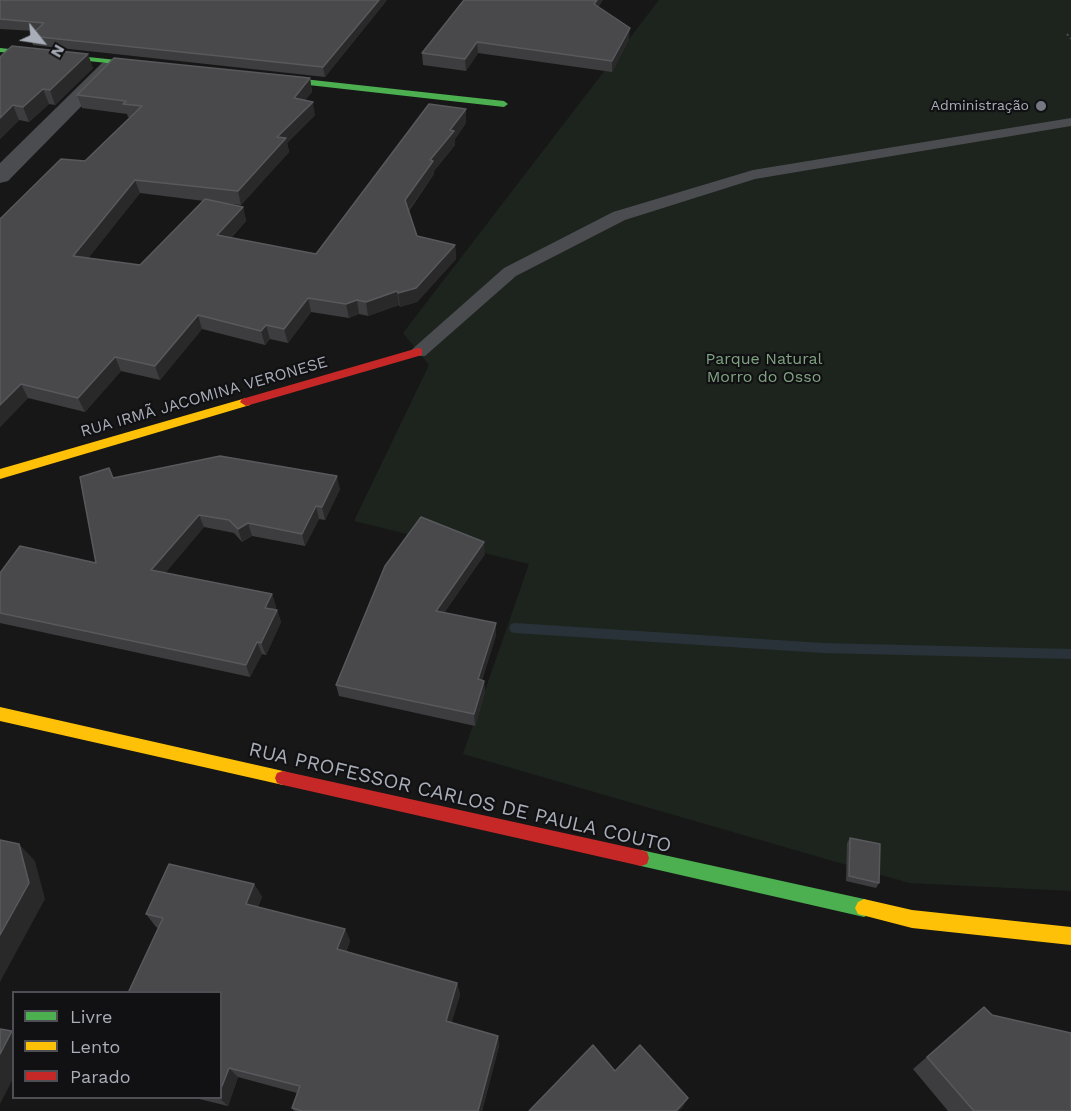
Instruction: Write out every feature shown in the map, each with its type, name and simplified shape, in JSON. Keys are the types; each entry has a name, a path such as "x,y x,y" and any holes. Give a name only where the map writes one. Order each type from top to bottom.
{"street":[{"path":"0,50 173,68"},
{"path":"0,176 114,61"},
{"path":"256,77 504,104"},
{"name":"RUA IRMÃ JACOMINA VERONESE","path":"0,474 418,352"},
{"name":"RUA PROFESSOR CARLOS DE PAULA COUTO","path":"0,714 912,920 1071,936"}],"lane":[{"path":"418,352 510,272 619,216 753,175 1071,122"}],"path":[{"path":"1067,34 1071,39"}],"green space":[{"name":"Parque Natural Morro do Osso","path":"659,0 1071,0 1071,891 909,883 463,754 529,564 354,521 429,365 403,333"}],"building":[{"path":"0,0 379,0 323,67 30,36 44,23 0,19"},
{"path":"464,0 597,0 594,4 630,28 612,61 477,42 465,59 422,53"},
{"path":"12,46 88,54 50,90 43,89 23,107 13,105 0,118 0,57"},
{"path":"114,58 310,78 294,98 313,102 277,137 286,138 238,191 135,180 73,256 140,265 205,199 243,207 217,235 316,254 429,104 466,109 450,130 454,131 430,160 433,161 405,200 417,236 455,245 416,288 398,293 397,291 366,302 357,300 346,304 308,298 284,329 266,325 261,331 198,315 155,366 115,357 78,398 21,384 0,405 0,219 61,159 85,161 142,106 123,104 126,101 77,95"},
{"path":"220,456 337,476 322,507 316,506 302,534 248,523 238,529 229,520 199,515 151,570 272,594 265,608 277,610 261,643 257,642 246,665 0,613 0,573 20,546 96,563 80,477 109,468 113,478"},
{"path":"421,517 484,542 436,611 496,623 478,679 484,681 474,714 336,685 385,566"},
{"path":"850,838 880,844 879,883 849,876"},
{"path":"0,840 19,844 29,883 0,935"},
{"path":"169,864 254,884 246,904 345,929 337,949 457,983 446,1021 498,1036 478,1111 302,1111 292,1108 300,1086 229,1068 222,1086 222,991 129,991 163,918 146,914"},
{"path":"984,1007 992,1015 1071,1033 1071,1111 974,1111 927,1057"},
{"path":"0,1029 12,1031 0,1054"},
{"path":"593,1045 615,1071 640,1045 688,1098 676,1111 529,1111"}],"waterway":[{"path":"515,628 823,648 1071,654"}],"traffic: fast":[{"path":"0,50 156,66"},
{"path":"267,78 504,104"},
{"path":"641,858 864,908"}],"traffic: slow":[{"path":"0,474 246,402"},
{"path":"0,714 283,778"},
{"path":"864,908 912,919 1071,936"}],"traffic: jam":[{"path":"246,402 418,352"},
{"path":"283,778 641,858"}],"place":[{"name":"Administração","path":"1041,106"}]}
